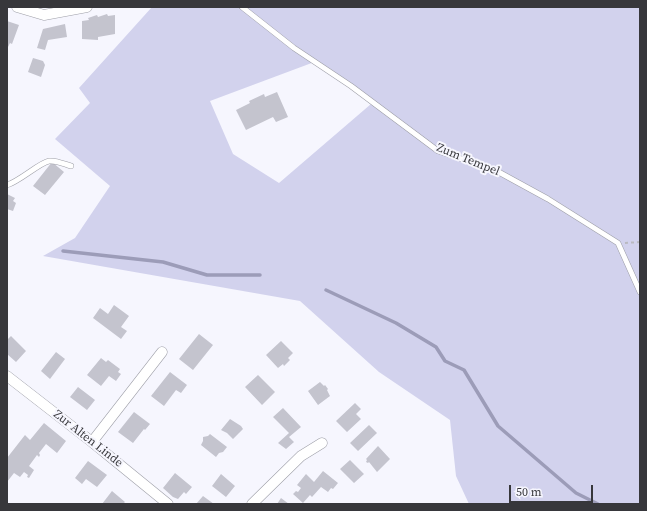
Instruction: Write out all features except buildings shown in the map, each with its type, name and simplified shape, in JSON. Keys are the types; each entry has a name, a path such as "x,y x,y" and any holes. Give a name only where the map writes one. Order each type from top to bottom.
{"street":[{"path":"17,7 44,15 87,7"},
{"path":"92,442 162,352"},
{"name":"Zur Alten Linde","path":"7,376 92,442 168,504"},
{"path":"252,504 301,456 322,443"}],"lane":[{"name":"Zum Tempel","path":"242,7 294,48 351,86 438,151 496,170 548,199 618,243"},
{"path":"7,185 16,182 48,161 71,166"},
{"path":"618,243 640,292"}],"path":[{"path":"618,243 640,242"}],"shaded area":[{"path":"152,7 640,7 640,287 618,241 550,197 497,169 439,149 317,61 210,101 233,154 279,183 371,104 437,152 495,171 547,200 617,244 640,296 640,504 469,504 456,476 450,420 379,372 300,301 43,256 75,238 110,186 55,139 90,103 79,88"}],"waterway":[{"path":"63,251 163,262 207,275 260,275"},
{"path":"326,290 396,323 436,347 445,361 464,370 498,426 576,493 598,504"}]}
